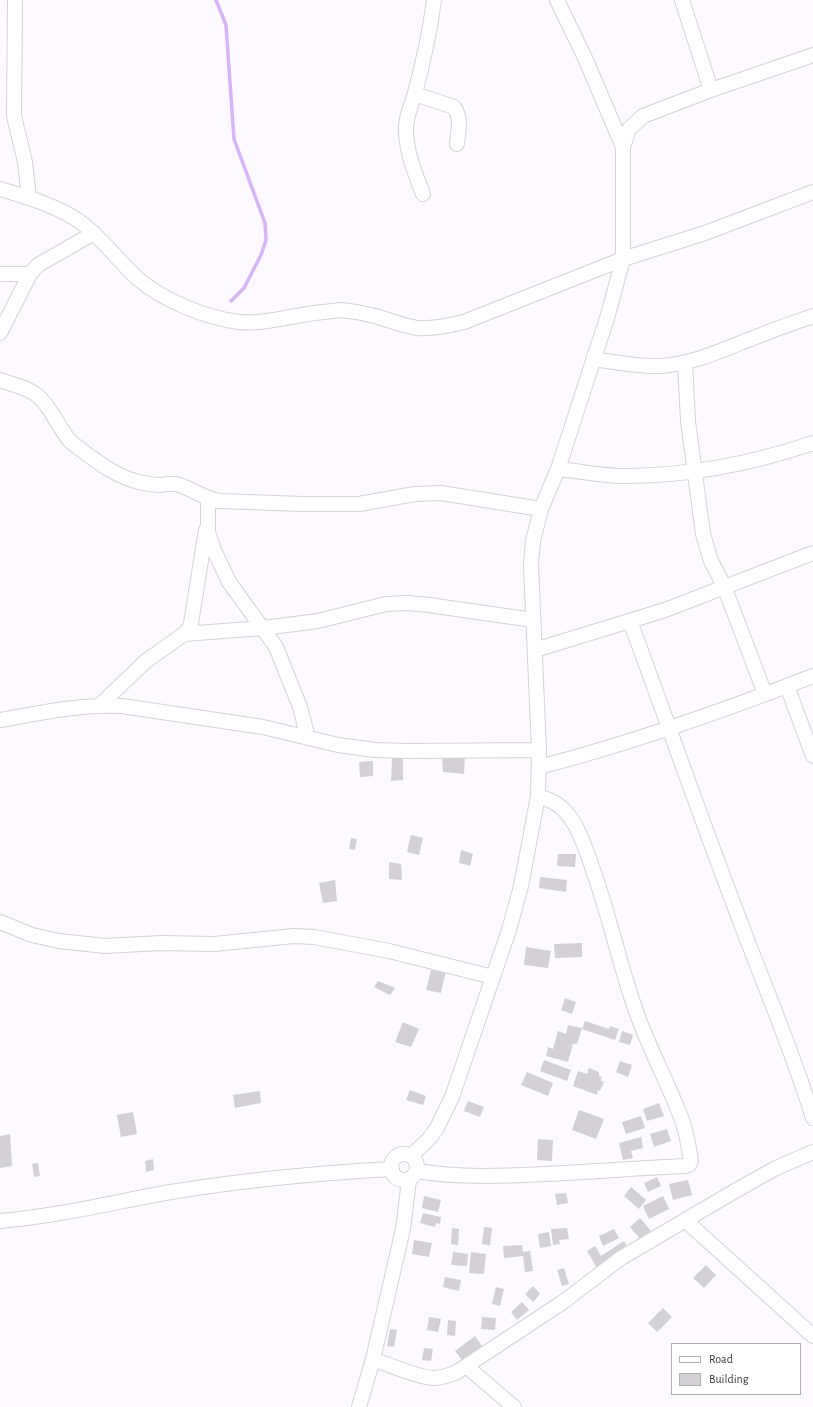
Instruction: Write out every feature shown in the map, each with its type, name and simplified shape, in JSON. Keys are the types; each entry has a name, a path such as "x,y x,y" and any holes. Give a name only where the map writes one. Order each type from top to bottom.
{"street":[{"path":"15,0 14,116 25,162 30,198"},
{"path":"423,194 412,167 406,131 407,116 415,94 430,30 434,0"},
{"path":"557,0 585,58 623,147"},
{"path":"682,0 711,90"},
{"path":"411,1156 428,1140 437,1128 452,1097 509,930 521,886 538,796 539,750 531,566 533,541 541,509 558,469 608,315 623,258 623,147 629,129 642,116 711,90 813,55"},
{"path":"415,94 454,107 458,112 459,121 457,144"},
{"path":"0,189 30,198 66,214 83,224 138,278 176,303 219,318 239,322 254,322 341,310 355,311 416,328 445,327 464,322 623,258 705,233 813,192"},
{"path":"0,333 30,274 46,260 94,234"},
{"path":"0,274 30,274"},
{"path":"593,359 637,365 659,366 685,363 736,346 760,335 813,316"},
{"path":"685,363 688,421 703,534 711,561 724,586 765,694"},
{"path":"0,380 27,390 38,396 51,412 71,442 118,475 144,483 159,485 170,483 176,484 192,490 208,499 219,501 288,504 359,504 415,494 441,493 541,509"},
{"path":"558,469 623,476 695,472 744,463 779,454 813,442"},
{"path":"100,705 146,661 189,629 207,522 208,499"},
{"path":"207,522 210,541 227,577 239,597 276,647 300,707 308,738"},
{"path":"535,650 665,610 813,553"},
{"path":"184,634 263,628 318,621 386,604 408,603 429,604 534,620"},
{"path":"630,621 670,728 720,870 800,1076 813,1118"},
{"path":"539,767 579,757 670,728 813,676"},
{"path":"787,686 813,756"},
{"path":"0,720 78,706 122,706 263,727 338,745 375,750 539,750"},
{"path":"359,1407 373,1359 403,1229 413,1176 418,1166 411,1156 406,1154 395,1158 392,1163 392,1169 398,1179 403,1180 413,1176 519,1175 685,1166 689,1165 691,1161 683,1124 637,1014 585,846 575,825 559,805 538,796"},
{"path":"0,922 32,935 58,942 105,946 161,943 214,944 294,936 314,936 389,951 493,977"},
{"path":"373,1359 434,1378 446,1376 466,1366 563,1302 621,1258 684,1220 776,1168 813,1152"},
{"path":"0,1221 33,1218 172,1192 258,1181 392,1169"},
{"path":"684,1220 813,1336"},
{"path":"466,1366 514,1407"}],"building":[{"path":"465,756 464,774 443,772 442,757"},
{"path":"403,757 403,780 391,781 392,758"},
{"path":"373,761 373,776 360,777 359,762"},
{"path":"411,835 423,838 419,855 407,852"},
{"path":"351,838 357,839 355,850 349,849"},
{"path":"461,850 473,854 470,866 459,863"},
{"path":"558,854 576,854 575,867 557,866"},
{"path":"389,862 401,864 402,880 389,879"},
{"path":"540,877 567,880 566,892 539,888"},
{"path":"335,880 337,901 323,903 319,883"},
{"path":"582,943 582,957 555,958 554,944"},
{"path":"526,947 551,951 548,968 524,965"},
{"path":"432,967 446,970 441,993 426,990"},
{"path":"378,981 395,988 390,995 374,987"},
{"path":"565,998 576,1002 572,1014 561,1010"},
{"path":"585,1021 609,1029 610,1026 619,1029 615,1040 582,1029"},
{"path":"403,1022 419,1029 411,1047 395,1042"},
{"path":"568,1025 582,1028 577,1044 573,1044 568,1062 546,1056 548,1047 553,1049 558,1031 566,1034"},
{"path":"622,1031 633,1035 630,1045 619,1042"},
{"path":"544,1060 571,1070 567,1081 540,1071"},
{"path":"620,1061 632,1065 628,1077 616,1072"},
{"path":"589,1068 599,1072 599,1076 602,1077 601,1081 604,1082 600,1091 598,1090 597,1095 573,1086 578,1071 587,1074"},
{"path":"527,1072 553,1083 548,1096 521,1085"},
{"path":"410,1090 426,1096 423,1105 406,1100"},
{"path":"260,1091 261,1103 235,1108 233,1095"},
{"path":"468,1101 484,1107 480,1117 464,1111"},
{"path":"659,1103 664,1116 647,1121 643,1109"},
{"path":"579,1110 604,1119 596,1139 572,1130"},
{"path":"133,1112 137,1134 121,1137 117,1115"},
{"path":"641,1116 645,1128 626,1134 622,1122"},
{"path":"667,1129 671,1141 654,1147 650,1134"},
{"path":"10,1134 12,1166 0,1168 0,1136"},
{"path":"641,1137 643,1148 631,1151 633,1158 623,1160 619,1143"},
{"path":"538,1139 553,1140 552,1161 537,1160"},
{"path":"153,1159 154,1170 146,1172 145,1161"},
{"path":"38,1163 40,1176 34,1177 32,1164"},
{"path":"657,1177 661,1186 648,1192 644,1183"},
{"path":"688,1180 692,1195 673,1200 669,1184"},
{"path":"631,1187 646,1200 639,1209 624,1196"},
{"path":"566,1193 568,1203 557,1205 555,1194"},
{"path":"424,1196 441,1200 438,1212 422,1208"},
{"path":"663,1196 669,1209 649,1219 643,1206"},
{"path":"423,1213 441,1217 440,1224 436,1223 435,1227 420,1223"},
{"path":"640,1218 651,1231 641,1240 630,1227"},
{"path":"484,1227 492,1228 490,1245 482,1244"},
{"path":"452,1228 459,1229 458,1245 451,1244"},
{"path":"567,1228 569,1239 559,1240 560,1244 553,1245 551,1229"},
{"path":"614,1229 619,1238 603,1246 599,1236"},
{"path":"549,1232 551,1246 540,1248 538,1234"},
{"path":"414,1240 432,1243 429,1257 412,1254"},
{"path":"624,1241 628,1248 597,1268 587,1251 595,1246 601,1256"},
{"path":"522,1245 523,1252 530,1251 533,1271 525,1272 523,1256 504,1258 503,1246"},
{"path":"453,1252 468,1254 467,1266 451,1265"},
{"path":"471,1252 486,1254 484,1274 469,1273"},
{"path":"706,1265 716,1275 704,1288 693,1278"},
{"path":"564,1268 569,1284 562,1286 557,1270"},
{"path":"445,1277 461,1280 459,1291 443,1287"},
{"path":"533,1286 540,1294 533,1302 525,1294"},
{"path":"496,1287 504,1289 500,1306 492,1304"},
{"path":"522,1302 529,1310 517,1320 511,1312"},
{"path":"663,1308 672,1317 657,1332 648,1323"},
{"path":"429,1317 441,1319 438,1332 427,1330"},
{"path":"482,1317 496,1318 495,1330 481,1329"},
{"path":"448,1320 456,1321 455,1336 447,1335"},
{"path":"390,1329 397,1330 394,1347 387,1346"},
{"path":"475,1336 482,1346 462,1360 455,1351"},
{"path":"424,1348 433,1349 431,1361 422,1360"}],"waterway":[{"path":"216,0 226,25 234,139 265,223 266,240 261,255 244,288 231,301"}]}
